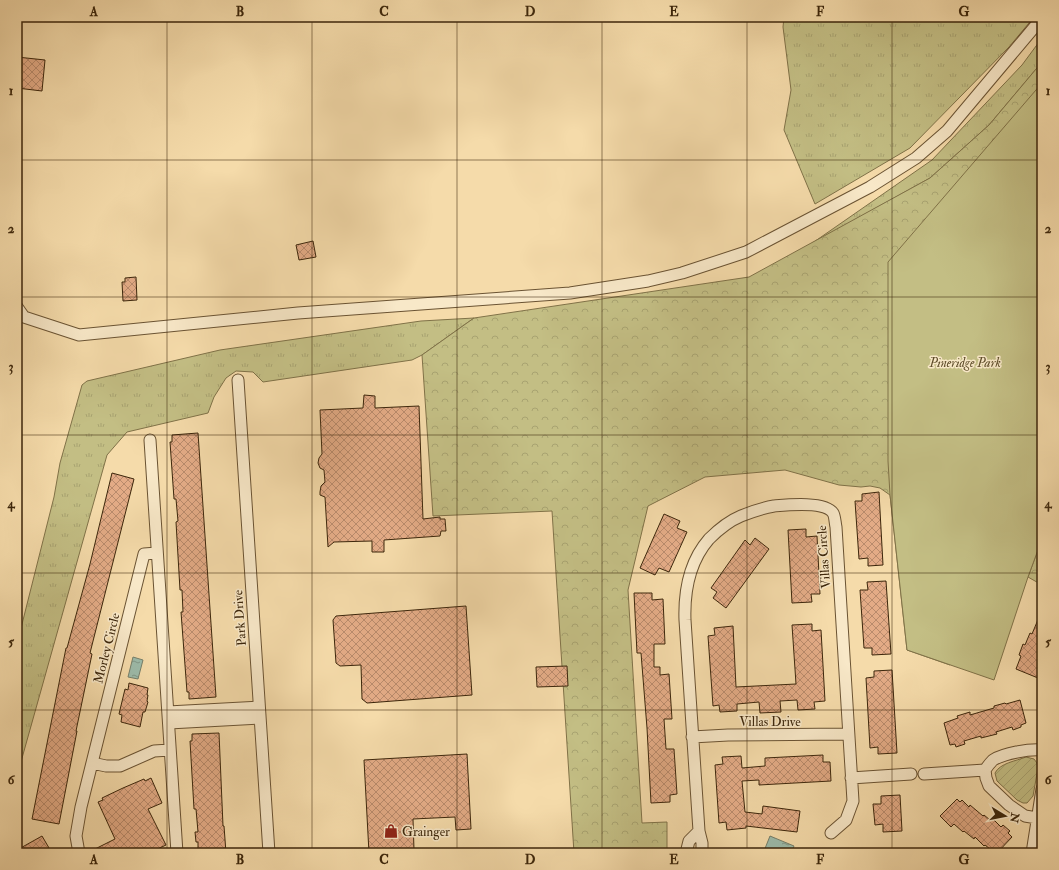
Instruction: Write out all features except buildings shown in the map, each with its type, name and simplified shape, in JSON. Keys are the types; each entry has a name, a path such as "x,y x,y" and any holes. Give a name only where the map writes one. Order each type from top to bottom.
{"street":[{"path":"17,306 24,317 79,336 306,313 570,293 648,281 682,273 746,252 870,187 916,158 948,131 1042,18"},
{"name":"Park Drive","path":"238,380 269,853"},
{"path":"150,440 177,853"},
{"name":"Villas Circle","path":"702,853 692,737 684,601 687,584 691,570 697,559 709,540 723,526 741,516 773,506 816,504 827,507 833,513 836,527 853,801 846,820 831,833"},
{"name":"Morley Circle","path":"79,853 76,836 81,807 144,554 158,553"},
{"path":"168,718 259,713"},
{"name":"Villas Drive","path":"692,737 848,734"},
{"path":"924,774 985,770 993,761 1008,755 1032,749 1042,750"},
{"path":"92,763 106,766 120,766 154,751 170,750"},
{"path":"985,770 989,786 1009,805 1025,816 1037,818"},
{"path":"851,778 911,774"},
{"path":"1032,853 1042,789"},
{"path":"686,853 689,841 699,831"}],"green space":[{"path":"784,17 1034,17 1009,47 910,148 815,204 784,130 791,90 783,27"},
{"path":"1042,38 1042,62 989,125 930,178 811,244 932,160 1022,65"},
{"path":"1042,62 1042,446 950,665 907,650 890,495 880,488 870,486 861,487 839,485 785,470 705,477 648,506 628,590 642,823 667,822 667,853 574,853 552,511 433,516 422,355 474,318 749,277 930,178 989,125"},
{"name":"Pineridge Park","path":"1042,83 1042,539 994,680 907,650 890,495 888,461 888,262"},
{"path":"474,318 422,355 412,360 263,382 253,372 236,371 226,378 214,397 208,413 127,432 107,455 17,776 17,644 54,497 60,463 82,385 87,381 220,350 421,321"},
{"path":"1042,539 1042,585 1028,577"},
{"path":"1026,757 1034,759 1038,768 1033,796 1027,803 1023,803 1017,800 997,781 995,773 1004,765"}],"water":[{"path":"133,657 143,660 138,679 128,677"},
{"path":"770,836 794,846 791,853 769,853 764,851"}],"place":[{"name":"Grainger","path":"391,831"}]}
